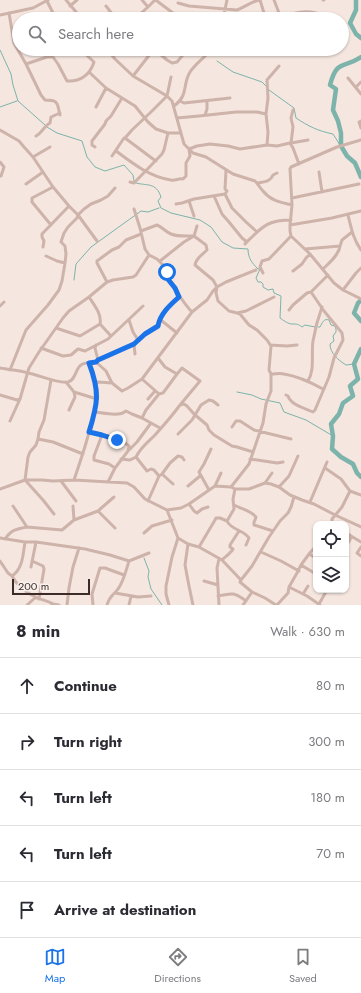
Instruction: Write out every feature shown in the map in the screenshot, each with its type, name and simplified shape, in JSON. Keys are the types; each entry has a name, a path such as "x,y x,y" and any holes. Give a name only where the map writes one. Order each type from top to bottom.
{"street":[{"path":"14,12 33,8 47,0 53,12"},
{"path":"66,0 75,12"},
{"path":"70,6 77,0"},
{"path":"142,0 148,8"},
{"path":"143,12 154,0 172,12"},
{"path":"224,12 227,0"},
{"path":"178,3 189,6 237,10 260,0 264,12"},
{"path":"274,0 279,12"},
{"path":"106,6 111,12"},
{"path":"0,15 12,12"},
{"path":"300,12 312,12"},
{"path":"9,13 12,31"},
{"path":"21,56 41,95 45,100 54,100 57,103 60,114 51,117 50,123 40,134 36,136"},
{"path":"26,64 47,57 53,57 67,81 75,81 89,72 94,62 88,56"},
{"path":"113,56 133,76 167,96 172,101 184,144 194,153 206,157 233,174 257,183 269,181 272,179 273,175 277,174"},
{"path":"133,76 149,56"},
{"path":"162,56 172,63 177,62 182,56"},
{"path":"174,106 180,101 183,95 189,74 205,56"},
{"path":"267,145 267,80 279,66"},
{"path":"89,72 106,88 135,106 148,122 156,128 168,133 182,133"},
{"path":"112,156 124,138 167,96 171,77"},
{"path":"348,78 361,94"},
{"path":"356,87 361,82"},
{"path":"96,107 106,88"},
{"path":"95,148 92,145 92,141 122,98"},
{"path":"180,101 184,103 230,98"},
{"path":"206,115 207,101"},
{"path":"293,110 291,118 293,127 291,143 299,164"},
{"path":"177,118 236,112 257,112 266,114"},
{"path":"361,121 359,122 361,128"},
{"path":"0,130 19,141 33,157 53,187 78,215 97,241"},
{"path":"130,182 135,182 156,161 164,150 168,133"},
{"path":"125,138 156,161"},
{"path":"189,149 210,144 240,149 267,145 277,146 308,140"},
{"path":"360,299 343,290 334,283 310,254 291,236 290,225 292,198 290,169 291,167 337,147 361,140"},
{"path":"33,157 50,147"},
{"path":"116,151 146,171 159,177 172,180 180,178 183,179 186,176 186,163 190,156 189,149"},
{"path":"0,162 4,167 1,176"},
{"path":"226,170 225,188 227,191 225,194 232,208 257,232"},
{"path":"26,184 43,172"},
{"path":"319,172 322,192"},
{"path":"257,183 271,199 292,205"},
{"path":"292,198 359,184"},
{"path":"51,225 32,202 32,198 53,187"},
{"path":"10,370 26,330 48,306 59,290 65,263 65,246 61,242 64,233 78,215 91,204 108,196 115,188"},
{"path":"176,204 194,199 225,194"},
{"path":"214,196 222,214 246,243 269,223 279,220 291,220"},
{"path":"189,201 194,216"},
{"path":"43,247 44,241 42,234 69,206"},
{"path":"134,209 145,249 149,255 160,261 167,272 167,278 175,288 179,297 192,312"},
{"path":"290,225 361,212"},
{"path":"348,215 352,232 357,245 361,250"},
{"path":"107,282 97,261 112,250 119,247 126,240 141,232 157,225 172,234 194,236 206,245 207,250 198,258 195,264 213,280 217,287 216,293 218,301 230,311 240,314 249,325 257,330 267,340 270,345 269,370 272,374 271,391 266,404 263,423 254,452 249,464 233,488 234,509 227,521"},
{"path":"160,261 194,236 197,226"},
{"path":"323,269 338,253 341,248 340,246 342,240 352,232"},
{"path":"263,273 260,267 262,261 268,259 291,236"},
{"path":"305,249 340,246"},
{"path":"293,271 302,264 310,254"},
{"path":"10,421 20,399 29,368 69,311 107,282 136,276 149,255"},
{"path":"46,256 65,263"},
{"path":"343,290 361,268"},
{"path":"96,345 97,361 106,371 112,383 122,391 142,379 192,312 207,300 217,287 256,270"},
{"path":"289,310 292,305 307,293 311,292 328,275"},
{"path":"286,395 298,406 313,412 325,387 335,356 343,340 342,333 311,292"},
{"path":"56,328 80,336 100,324 101,318 89,297"},
{"path":"0,368 28,372 51,380 70,382 77,368 80,366 97,361 134,344 145,334 158,326 159,320 167,308 179,297"},
{"path":"238,313 246,311 274,297"},
{"path":"0,306 4,302"},
{"path":"42,348 63,356 71,356 78,349 85,351 108,339 143,306"},
{"path":"308,382 311,376 313,342 322,307"},
{"path":"129,320 133,332 138,340"},
{"path":"159,320 177,333"},
{"path":"100,324 111,336"},
{"path":"134,344 135,354"},
{"path":"270,345 297,345"},
{"path":"158,358 165,367 177,374"},
{"path":"74,480 95,412 97,399 96,384 89,363"},
{"path":"121,460 130,460 136,457 200,381 182,368 163,393 159,394 146,410 142,418"},
{"path":"272,374 284,374 323,389"},
{"path":"142,379 159,394"},
{"path":"51,380 44,420 36,445 28,457 25,480 54,514"},
{"path":"66,382 74,392 75,397 69,410"},
{"path":"96,384 98,382 112,383"},
{"path":"148,399 155,391"},
{"path":"74,392 97,399"},
{"path":"0,395 17,400 20,399"},
{"path":"178,434 192,420 194,414 201,405 209,400 218,405"},
{"path":"180,405 184,404 187,406 207,425 209,430 214,435 232,446 254,452"},
{"path":"95,412 120,414 126,411 160,428"},
{"path":"232,427 236,421 240,421 254,430 290,439"},
{"path":"108,482 115,468 137,442 150,423"},
{"path":"89,432 123,442 129,446 128,451"},
{"path":"102,435 94,456 94,460 109,464 115,468"},
{"path":"38,439 53,442 83,454"},
{"path":"209,490 200,476 199,470 204,464 211,449"},
{"path":"148,500 161,475 170,463 178,456 182,457 184,460"},
{"path":"279,487 289,476 298,456"},
{"path":"136,457 148,471 150,468 154,470 173,484"},
{"path":"250,459 278,463 283,462"},
{"path":"310,502 327,462"},
{"path":"325,468 341,478 350,491 361,495"},
{"path":"265,483 272,473"},
{"path":"167,510 181,508 189,504 215,486 222,474"},
{"path":"188,486 200,476"},
{"path":"0,489 25,480 74,480 127,483 134,487 145,499 167,510 178,538 188,544 199,547 220,560 241,580 240,582 252,592 277,605 288,593 289,587 301,565 313,549"},
{"path":"61,481 76,501"},
{"path":"215,486 249,489 265,483 270,484 279,487 294,497 310,502 361,528"},
{"path":"332,521 342,507 350,491"},
{"path":"5,539 10,532 27,527 60,531 64,530 74,520 98,511 114,497"},
{"path":"241,580 252,566 273,531 288,513 294,497"},
{"path":"189,504 197,513 208,507"},
{"path":"234,505 254,514 256,517 254,525 273,531"},
{"path":"13,506 27,527"},
{"path":"73,506 74,520"},
{"path":"98,511 115,528"},
{"path":"199,547 216,518 227,521 230,526 248,535 249,538 246,545"},
{"path":"144,533 152,526 172,520"},
{"path":"219,605 217,568 220,560 233,549 230,547 230,544 239,531"},
{"path":"349,542 350,535 361,542"},
{"path":"0,538 79,548 130,561 150,553"},
{"path":"168,605 166,586 175,543 178,538"},
{"path":"12,576 20,568 25,542"},
{"path":"31,567 36,542"},
{"path":"188,544 185,565 193,605"},
{"path":"361,547 358,554 361,556"},
{"path":"67,605 73,567 79,548"},
{"path":"261,552 282,561 298,571"},
{"path":"308,554 314,557"},
{"path":"0,561 18,586 37,598 58,605"},
{"path":"28,605 37,598 44,569 44,566 32,561"},
{"path":"107,605 110,598 121,584 130,561"},
{"path":"301,565 313,572"},
{"path":"92,605 92,594 100,568 105,568 124,575"},
{"path":"204,581 218,585"},
{"path":"303,594 308,586"},
{"path":"289,587 320,604 326,593"},
{"path":"218,596 230,593 238,595 244,603 252,592"},
{"path":"115,593 138,597 151,596"},
{"path":"129,605 131,596"}],"waterway":[{"path":"356,0 356,10 350,23 356,34 361,38"},
{"path":"0,50 11,74 18,101 45,125"},
{"path":"361,57 338,68 335,71 330,85 336,89 333,110 341,133 341,146 347,156 355,163 361,177"},
{"path":"217,61 233,72 262,82 266,86"},
{"path":"269,90 294,108 296,118 313,128 333,134 340,145"},
{"path":"0,107 17,101"},
{"path":"47,127 57,133 82,141 87,157 95,167 105,171 124,165 133,175 134,181"},
{"path":"136,183 151,186 157,189 161,197 158,201 161,208 171,213 200,220 211,227 222,242 233,248 248,249 251,260 254,265 260,269 256,278 258,282 261,282 263,287 268,290 273,289 274,293 281,296 280,318 286,322 297,324 302,327 305,325 315,327"},
{"path":"74,280 76,264 91,247 141,211 148,212 159,208"},
{"path":"361,300 358,303 354,313 361,321"},
{"path":"318,327 320,327 323,321 326,320 329,320 331,325 335,326 336,332 333,336 334,341 330,344 331,350 337,359 346,365 354,364"},
{"path":"361,349 354,364 358,379 350,386 353,396 343,403 339,414 331,424 333,436 332,449 341,457 353,464 357,473 361,477"},
{"path":"237,392 280,403 284,412 306,420 333,436"},
{"path":"144,558 149,571 148,577 151,589 162,605"}],"route":[{"path":"117,440 89,432 97,399 96,384 89,363 96,362 134,344 145,334 158,326 159,320 167,308 179,297 175,288 167,278 167,272"}]}
